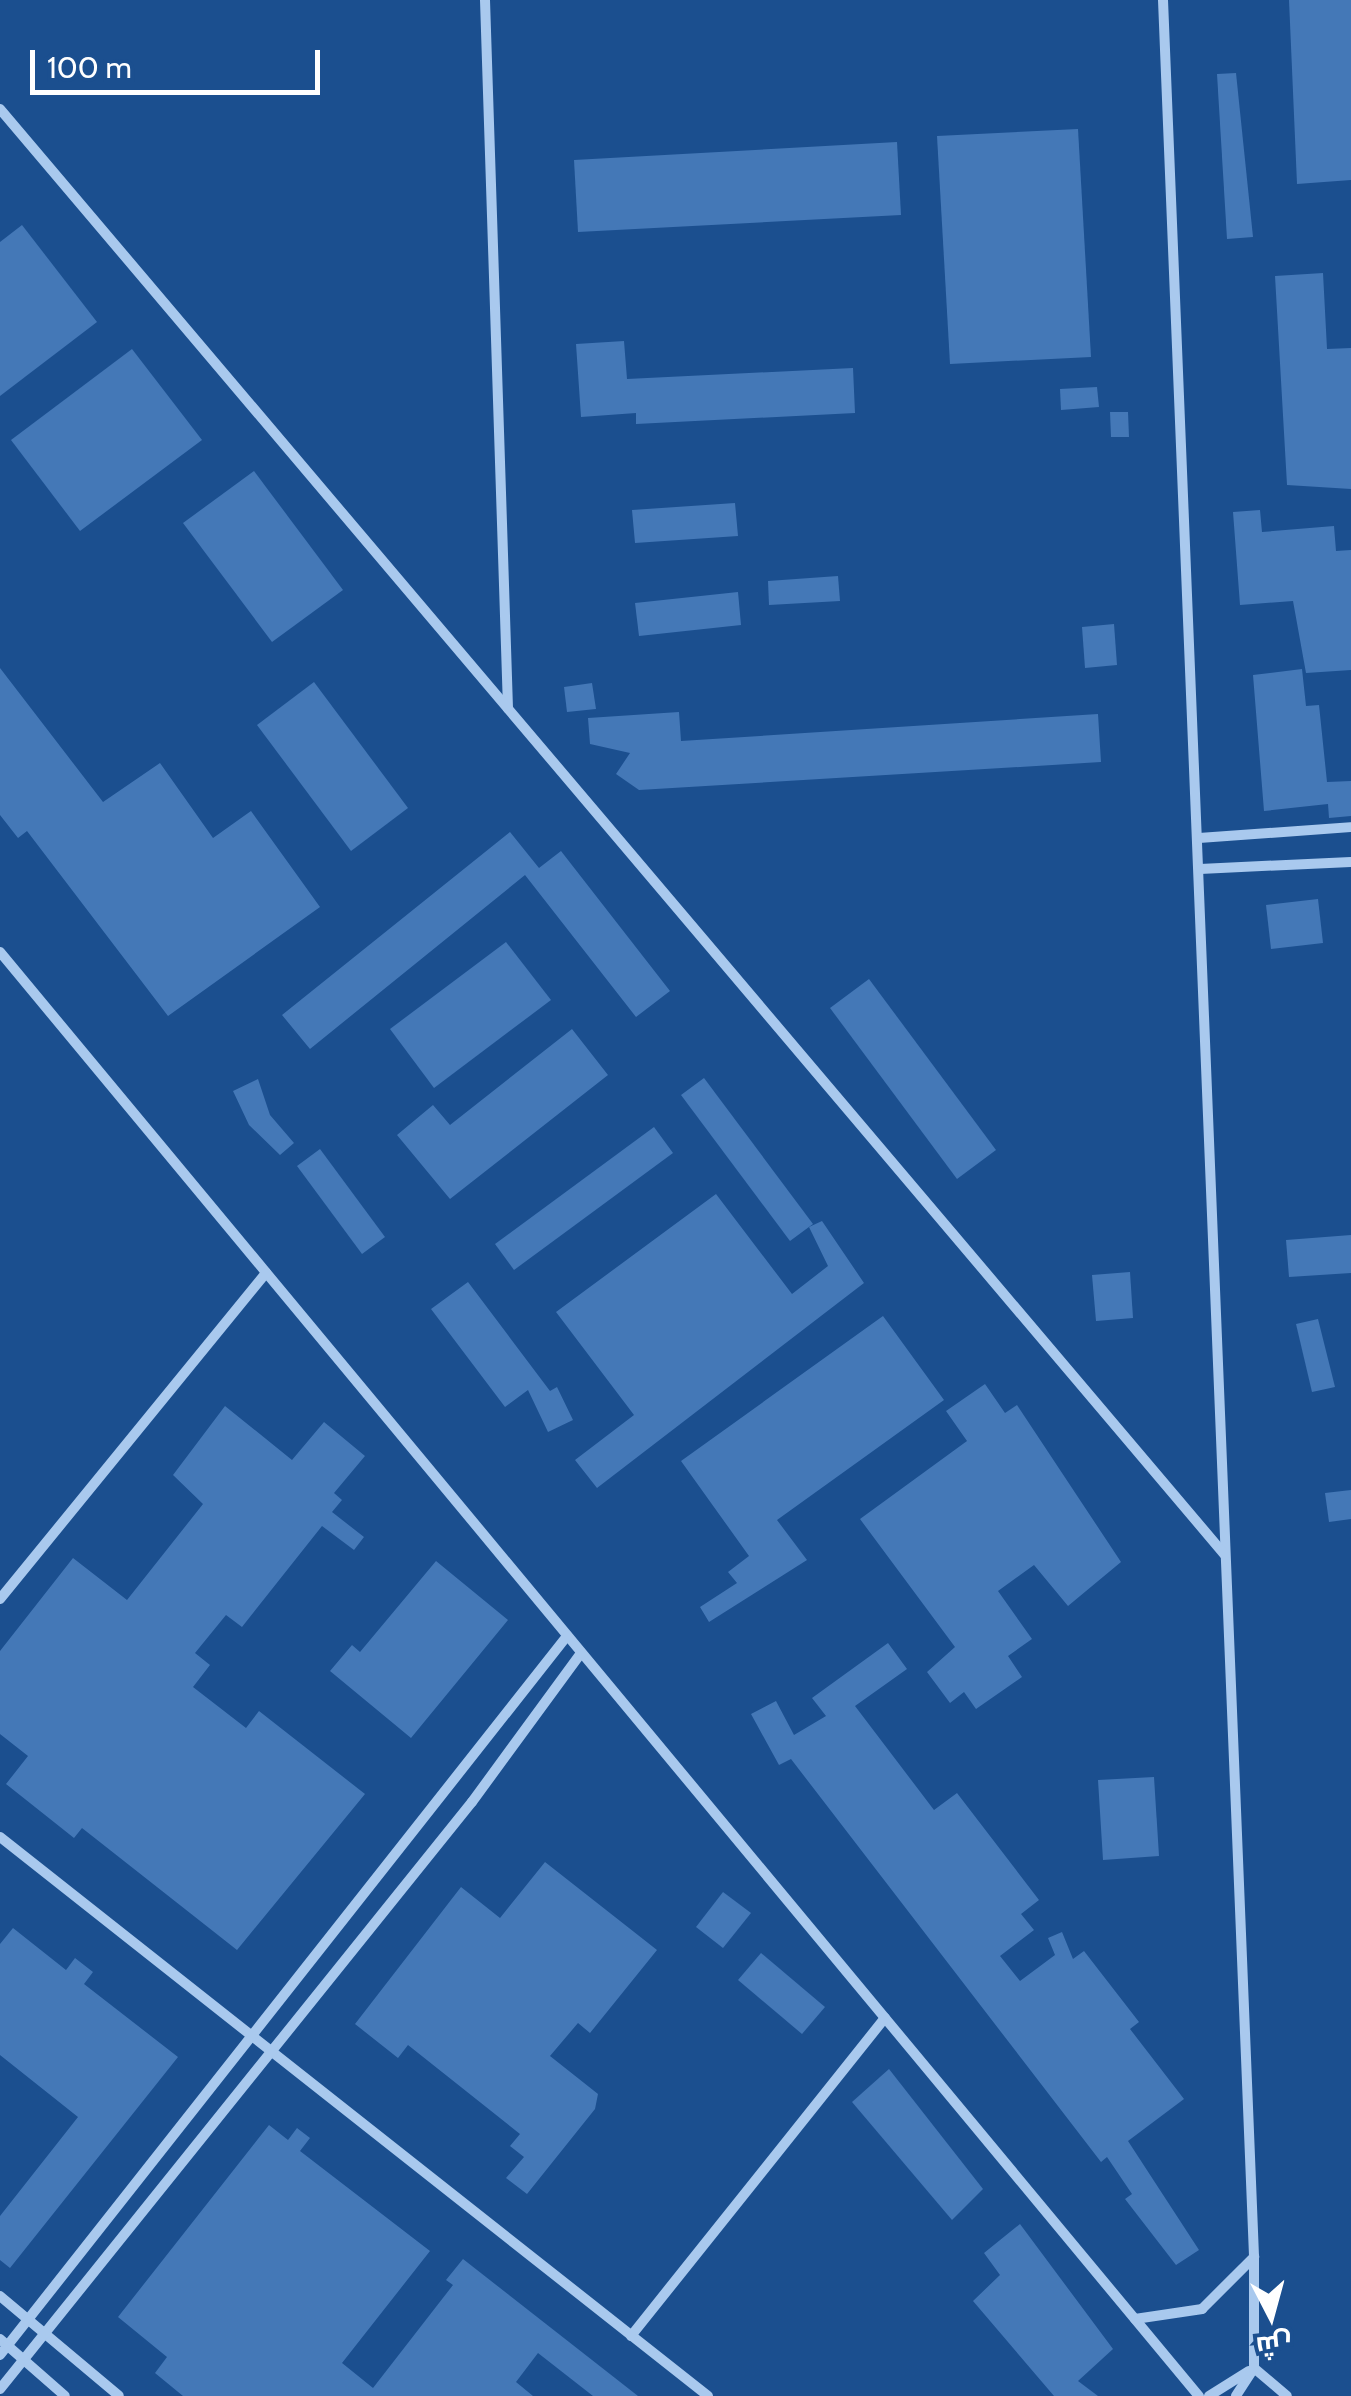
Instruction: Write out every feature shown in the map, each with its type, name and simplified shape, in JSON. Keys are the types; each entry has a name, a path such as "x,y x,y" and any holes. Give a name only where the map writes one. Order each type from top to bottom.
{"street":[{"path":"485,0 508,709"},
{"path":"1163,0 1254,2258 1254,2368 1236,2396"},
{"path":"0,109 1226,1556"},
{"path":"1199,838 1351,827"},
{"path":"1200,869 1351,862"},
{"path":"0,952 1199,2396"},
{"path":"0,1598 266,1273"},
{"path":"65,2396 3,2346 567,1636"},
{"path":"0,2388 264,2051 472,1802 581,1652"},
{"path":"0,1837 250,2034 264,2051 708,2396"},
{"path":"631,2336 885,2018"},
{"path":"1135,2319 1202,2309 1254,2258"},
{"path":"0,2296 119,2396"},
{"path":"1209,2396 1254,2368"},
{"path":"1254,2368 1287,2396"}],"building":[{"path":"1289,0 1351,0 1351,180 1297,184"},
{"path":"1236,73 1253,237 1227,239 1217,74"},
{"path":"1078,129 1091,357 950,364 937,136"},
{"path":"897,142 901,215 578,232 574,160"},
{"path":"22,225 97,322 0,396 0,242"},
{"path":"1323,273 1327,349 1351,348 1351,489 1287,485 1275,276"},
{"path":"624,341 627,379 853,368 855,413 636,424 636,413 581,417 576,344"},
{"path":"132,349 202,440 80,531 11,440"},
{"path":"1097,387 1099,407 1061,410 1060,389"},
{"path":"1110,412 1128,412 1129,437 1111,437"},
{"path":"254,471 343,590 272,642 183,523"},
{"path":"735,503 738,536 635,543 632,510"},
{"path":"1260,510 1262,532 1334,526 1336,551 1351,550 1351,670 1306,673 1293,601 1240,605 1233,512"},
{"path":"838,576 840,601 769,605 768,581"},
{"path":"738,592 741,625 639,636 635,603"},
{"path":"1114,624 1117,665 1085,668 1082,627"},
{"path":"0,668 103,802 160,763 213,838 251,811 320,907 168,1016 27,831 18,838 0,815"},
{"path":"1302,669 1306,706 1319,705 1327,782 1351,781 1351,816 1329,818 1328,804 1264,811 1253,675"},
{"path":"314,682 408,808 351,851 257,725"},
{"path":"592,683 596,709 567,712 564,687"},
{"path":"679,712 681,741 1098,714 1101,762 639,790 616,774 630,753 590,744 588,718"},
{"path":"510,832 539,868 561,851 670,991 636,1017 525,875 310,1049 282,1015"},
{"path":"1318,899 1323,943 1271,949 1266,905"},
{"path":"506,942 551,1000 434,1088 390,1029"},
{"path":"869,979 996,1150 957,1179 830,1008"},
{"path":"572,1029 608,1075 450,1199 397,1135 433,1105 450,1125"},
{"path":"704,1078 813,1224 790,1241 681,1095"},
{"path":"258,1079 270,1115 294,1143 280,1155 249,1125 233,1091"},
{"path":"654,1127 673,1153 514,1270 495,1244"},
{"path":"320,1149 385,1237 362,1254 297,1166"},
{"path":"716,1194 792,1294 828,1266 809,1227 822,1221 864,1283 597,1488 575,1460 634,1415 556,1312"},
{"path":"1351,1235 1351,1273 1289,1277 1286,1240"},
{"path":"1130,1272 1133,1318 1096,1321 1092,1275"},
{"path":"468,1282 550,1391 557,1387 573,1420 548,1432 528,1390 505,1407 431,1309"},
{"path":"883,1316 944,1400 777,1520 807,1560 709,1622 700,1607 737,1583 728,1572 749,1556 681,1461"},
{"path":"1318,1319 1335,1387 1312,1392 1296,1324"},
{"path":"985,1384 1005,1413 1017,1405 1121,1562 1068,1606 1034,1565 998,1591 1032,1639 1008,1656 1022,1677 976,1709 964,1692 950,1703 927,1672 955,1647 860,1519 967,1441 946,1411"},
{"path":"225,1406 292,1460 324,1422 365,1456 334,1493 342,1500 332,1512 364,1537 354,1550 322,1526 242,1627 226,1615 195,1653 210,1665 193,1687 246,1728 259,1711 365,1794 237,1950 82,1828 74,1838 6,1784 28,1756 0,1734 0,1651 73,1558 127,1600 203,1504 173,1475"},
{"path":"1351,1490 1351,1519 1329,1522 1325,1493"},
{"path":"436,1561 508,1620 411,1738 330,1671 352,1645 360,1652"},
{"path":"888,1643 907,1669 855,1706 934,1810 957,1793 1039,1900 1021,1914 1034,1930 1000,1956 1020,1981 1055,1955 1048,1938 1062,1932 1073,1959 1084,1951 1139,2022 1130,2029 1184,2099 1128,2141 1199,2250 1176,2265 1125,2199 1132,2194 1107,2157 1101,2162 791,1759 779,1765 751,1714 776,1701 794,1735 826,1716 812,1698"},
{"path":"1154,1777 1159,1856 1103,1860 1098,1780"},
{"path":"545,1862 657,1950 590,2033 578,2023 550,2056 598,2094 595,2109 527,2194 506,2178 524,2157 510,2146 520,2134 408,2045 398,2058 355,2024 461,1887 500,1918"},
{"path":"723,1892 751,1913 723,1948 696,1927"},
{"path":"13,1928 66,1970 75,1958 93,1972 84,1984 178,2057 10,2268 0,2260 0,2216 78,2117 0,2055 0,1944"},
{"path":"761,1953 825,2007 802,2034 738,1980"},
{"path":"889,2069 983,2189 952,2220 852,2102"},
{"path":"269,2125 288,2140 297,2128 310,2138 300,2151 430,2251 342,2363 373,2388 453,2285 446,2280 463,2259 638,2396 593,2396 538,2353 516,2382 533,2396 183,2396 155,2373 167,2357 118,2317"},
{"path":"1020,2224 1113,2349 1078,2381 1098,2396 1054,2396 973,2301 1000,2275 984,2253"}]}
